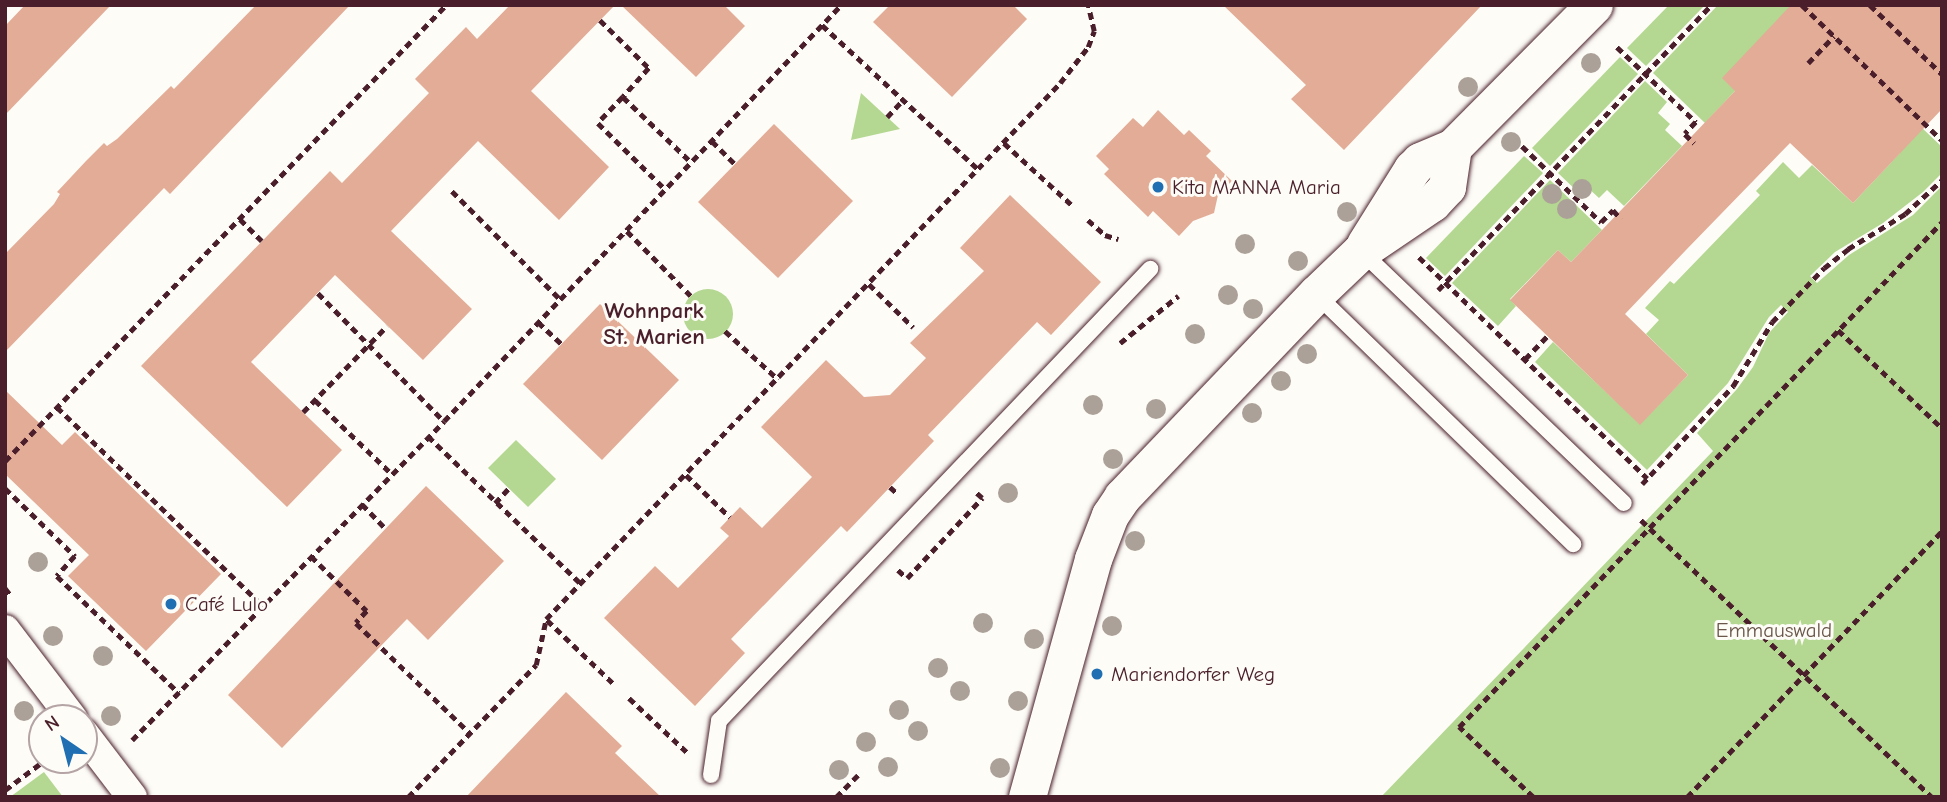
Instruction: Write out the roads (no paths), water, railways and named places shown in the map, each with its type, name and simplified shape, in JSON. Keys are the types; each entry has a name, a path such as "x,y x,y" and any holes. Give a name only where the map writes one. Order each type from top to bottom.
{"street":[{"path":"1027,797 1093,559 1110,515 1122,497 1316,294 1361,251 1432,203 1447,187 1453,147 1594,5"},
{"path":"5,630 61,704"},
{"path":"98,752 132,797"}],"lane":[{"path":"1361,251 1623,503"},
{"path":"711,775 719,721 1150,269"},
{"path":"1316,294 1573,544"}],"place":[{"name":"Kita MANNA Maria","path":"1158,187"},
{"name":"Café Lulo","path":"171,604"},
{"name":"Mariendorfer Weg","path":"1097,674"}],"district":[{"name":"Wohnpark St. Marien","path":"654,324"}],"park label":[{"name":"Emmauswald","path":"1774,630"}]}
